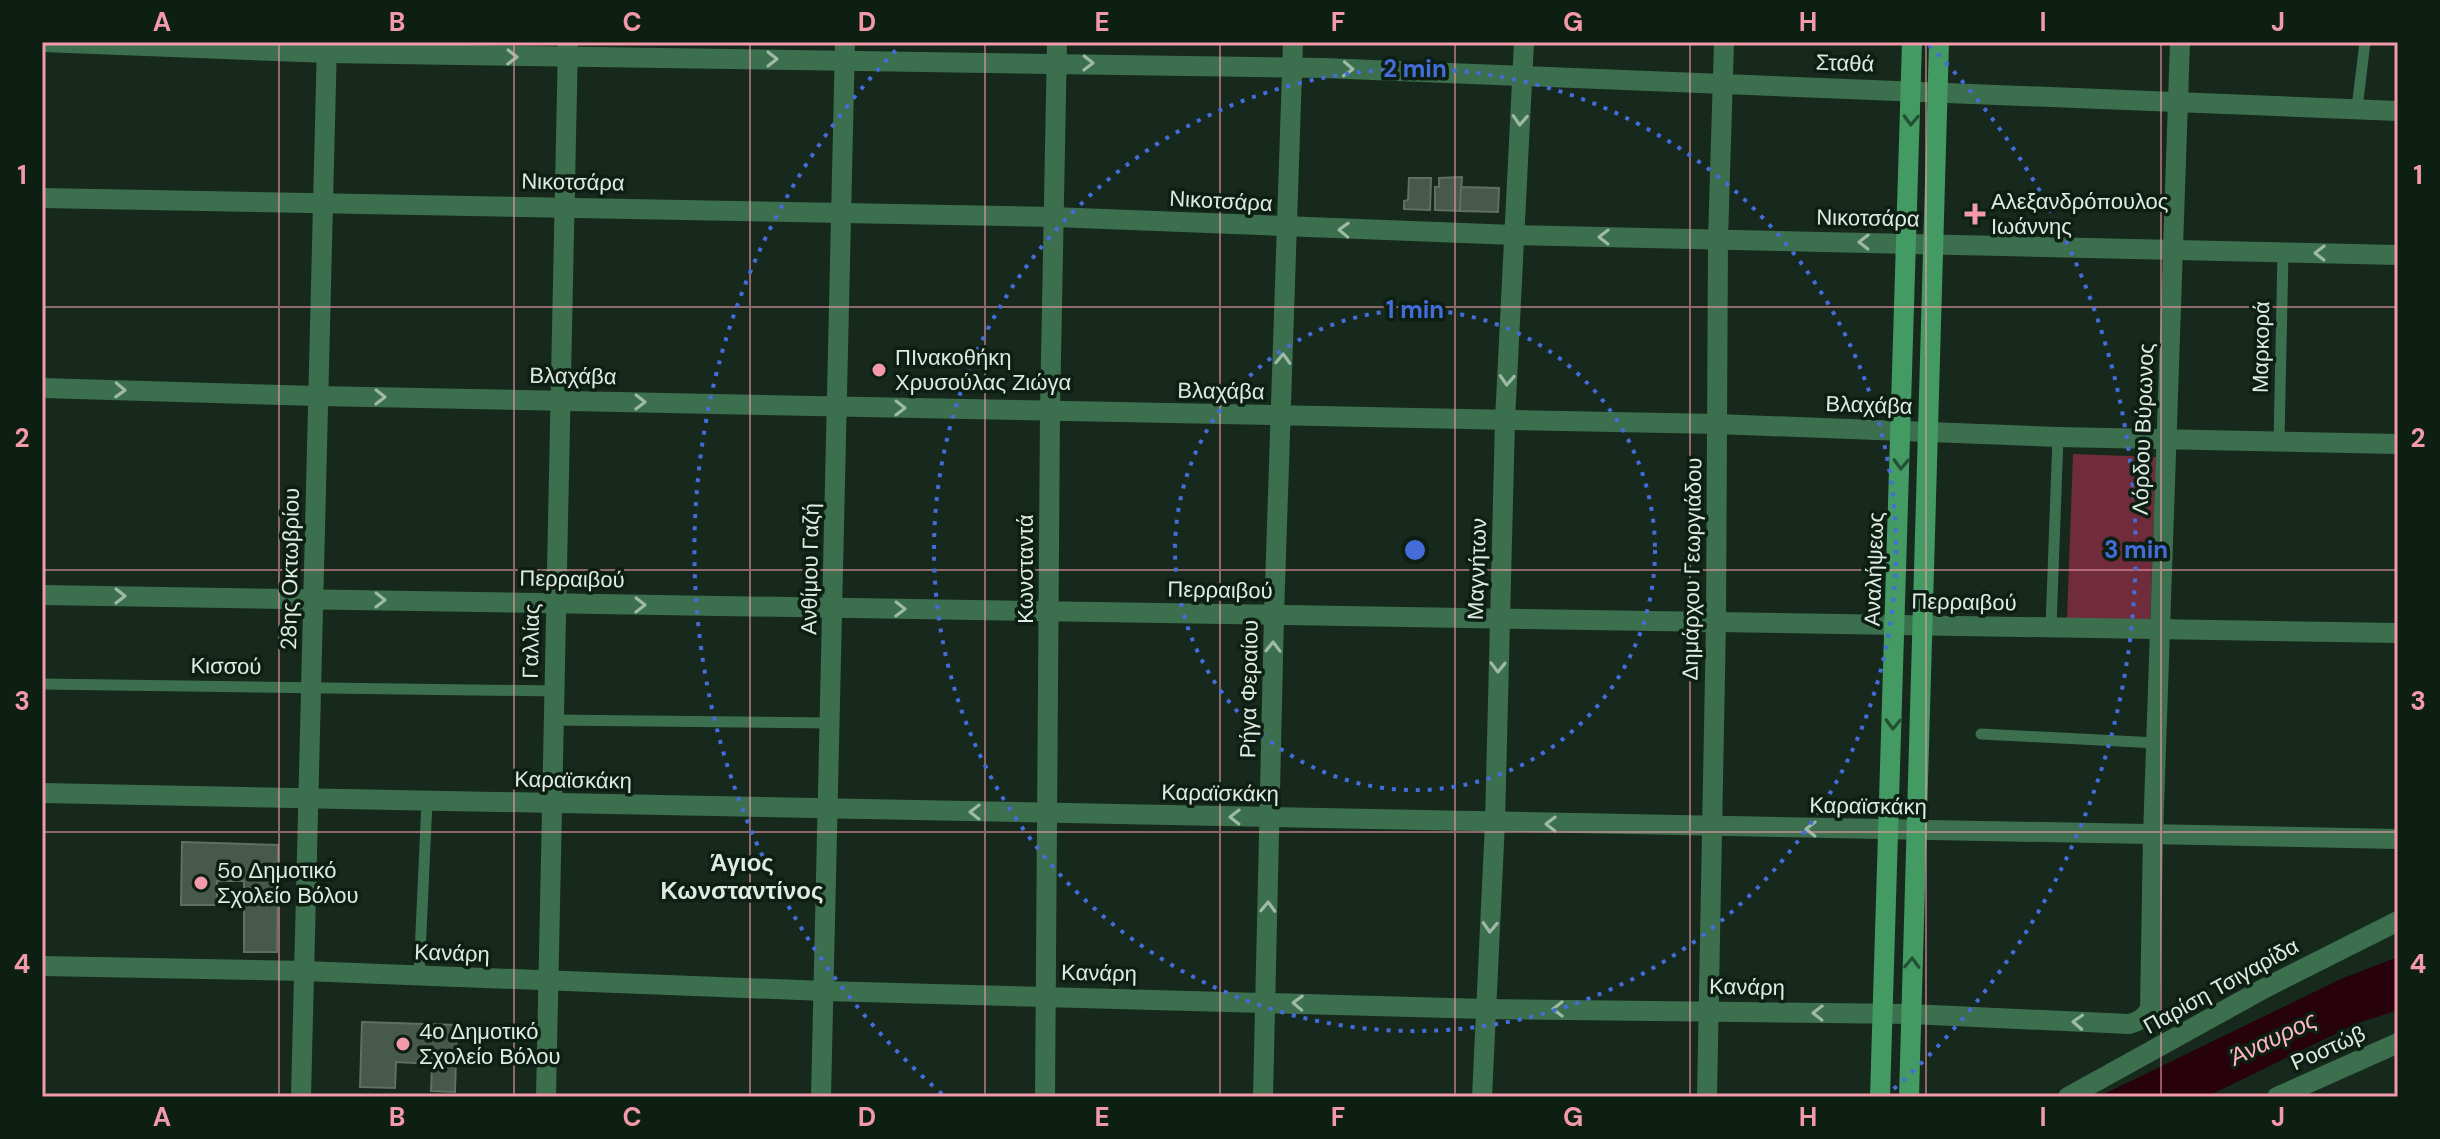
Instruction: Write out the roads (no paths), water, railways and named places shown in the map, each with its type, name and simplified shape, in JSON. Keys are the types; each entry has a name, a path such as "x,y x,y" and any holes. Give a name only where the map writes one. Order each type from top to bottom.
{"main road":[{"name":"Αναλήψεως","path":"1880,1097 1912,42"},
{"path":"1909,1097 1939,42"}],"street":[{"name":"Σταθά","path":"42,42 327,48 1057,52 1293,67 2398,111"},
{"name":"Ρήγα Φεραίου","path":"1263,1097 1274,615 1293,42"},
{"name":"Μαγνήτων","path":"1482,1097 1495,822 1505,420 1524,42"},
{"name":"Δημάρχου Γεωργιάδου","path":"1707,1097 1716,622 1718,239 1724,42"},
{"name":"Λόρδου Βύρωνος","path":"2150,1009 2180,42"},
{"name":"28ης Οκτωβρίου","path":"301,1097 327,48"},
{"name":"Γαλλίας","path":"546,1097 568,50"},
{"name":"Ανθίμου Γαζή","path":"821,1097 845,51"},
{"name":"Κωνσταντά","path":"1045,1097 1050,411 1057,52"},
{"name":"Νικοτσάρα","path":"42,198 1053,217 1514,235 2398,255"},
{"name":"Βλαχάβα","path":"42,388 1717,424 2058,437 2398,444"},
{"name":"Περραιβού","path":"42,595 2398,633"},
{"name":"Καραϊσκάκη","path":"42,793 2398,839"},
{"name":"Παρίση Τσιγαρίδα","path":"2068,1097 2265,988 2398,921"},
{"name":"Κανάρη","path":"42,966 304,971 824,991 1486,1009 1911,1014 2129,1024 2145,1017 2150,1009"},
{"name":"Ροστώβ","path":"2277,1097 2398,1043"}],"lane":[{"path":"2357,108 2365,42"},
{"name":"Μαρκορά","path":"2279,441 2283,253"},
{"path":"2051,627 2058,437"},
{"name":"Κισσού","path":"42,684 554,691"},
{"path":"553,720 831,723"},
{"path":"1981,734 2157,743"},
{"path":"419,976 427,801"}],"water":[{"name":"Άναυρος","path":"2398,957 2398,1010 2358,1023 2206,1097 2098,1097 2341,979"}],"place":[{"name":"Αλεξανδρόπουλος Ιωάννης","path":"1975,214"},
{"name":"ΠΙνακοθήκη Χρυσούλας Ζιώγα","path":"879,370"},
{"name":"5ο Δημοτικό Σχολείο Βόλου","path":"201,883"},
{"name":"4ο Δημοτικό Σχολείο Βόλου","path":"403,1044"}],"district":[{"name":"Άγιος Κωνσταντίνος","path":"742,876"}]}
